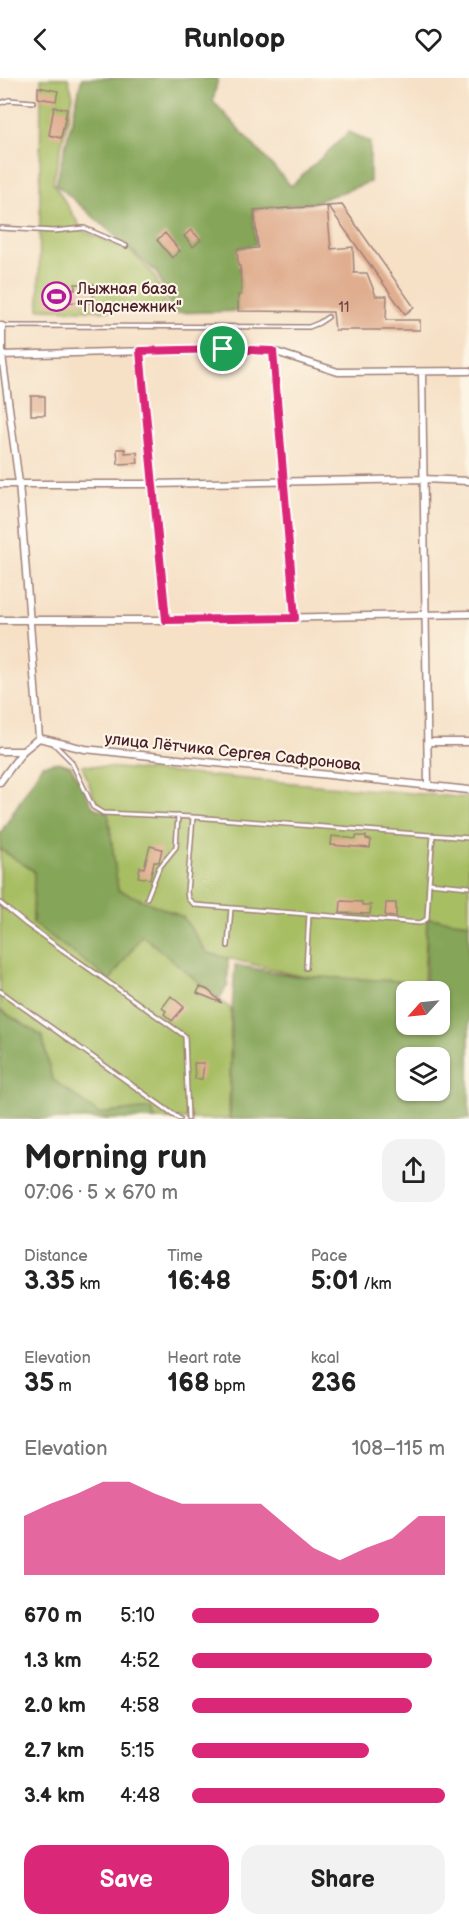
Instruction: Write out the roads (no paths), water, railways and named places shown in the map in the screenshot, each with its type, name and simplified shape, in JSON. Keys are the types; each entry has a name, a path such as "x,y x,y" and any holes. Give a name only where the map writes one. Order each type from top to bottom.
{"street":[{"path":"0,782 23,751 39,738 19,483 1,355 1,326"},
{"path":"1,355 223,349 273,351 338,372 469,370"},
{"path":"140,351 166,620"},
{"path":"273,351 295,618"},
{"path":"422,372 428,786"},
{"path":"0,484 153,484 423,479 469,481"},
{"path":"0,620 166,620 469,614"},
{"name":"улица Лётчика Сергея Сафронова","path":"39,738 85,749 469,790"},
{"path":"428,742 469,742"},
{"path":"0,751 23,751"}],"lane":[{"path":"0,103 9,100 33,102"},
{"path":"0,228 54,231 84,228 126,246"},
{"path":"1,326 309,327 328,317"},
{"path":"223,327 223,349"},
{"path":"52,741 71,762 88,800 103,813 193,817 469,838"},
{"path":"147,898 159,868 176,847 178,816"},
{"path":"193,817 188,899 195,905 420,924 427,919 433,835"},
{"path":"429,883 469,887"},
{"path":"0,903 27,926 185,1036 188,1119"},
{"path":"228,946 231,908"},
{"path":"306,968 309,914"},
{"path":"0,991 180,1119"}],"place":[{"name":"Лыжная база \"Подснежник\"","path":"56,297"}]}
